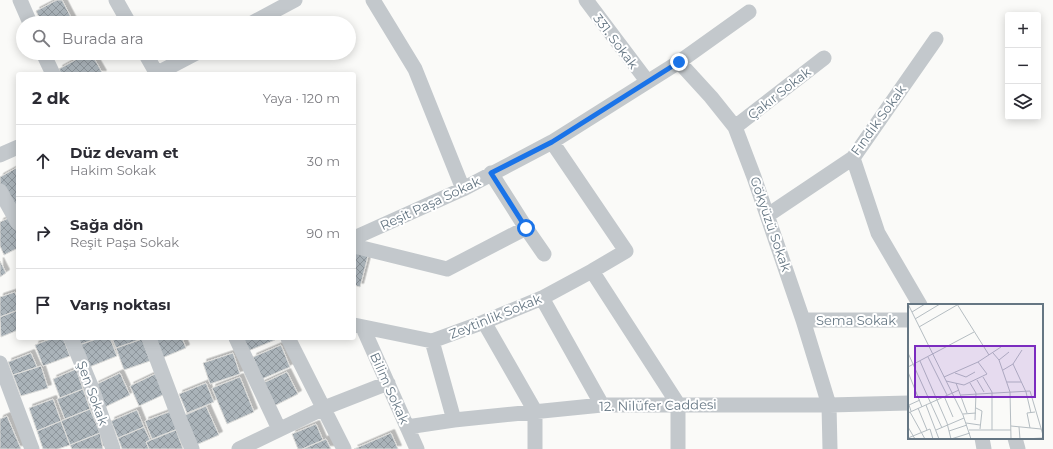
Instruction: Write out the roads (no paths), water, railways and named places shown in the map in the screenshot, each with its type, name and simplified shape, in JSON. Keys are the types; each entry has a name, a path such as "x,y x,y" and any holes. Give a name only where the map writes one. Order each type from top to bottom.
{"street":[{"path":"20,0 27,16"},
{"path":"116,0 125,16"},
{"path":"265,16 295,0"},
{"path":"373,0 415,69 463,189"},
{"name":"331. Sokak","path":"586,0 646,81"},
{"name":"Reşit Paşa Sokak","path":"356,237 463,189 552,142 646,81 679,62 748,12"},
{"name":"Fındık Sokak","path":"768,215 853,158 936,39"},
{"name":"Çakır Sokak","path":"735,127 824,58"},
{"path":"46,60 52,72"},
{"path":"149,60 155,72"},
{"path":"160,72 183,60"},
{"name":"Gökyüzü Sokak","path":"679,62 711,97 735,127 768,215 804,320 829,405 830,449"},
{"name":"Zeytinlik Sokak","path":"359,327 432,342 542,298 626,251 552,142"},
{"path":"0,155 16,148"},
{"path":"853,158 878,233 919,304"},
{"path":"491,173 544,254"},
{"path":"0,191 16,219"},
{"path":"356,246 447,269 526,228"},
{"path":"592,271 678,404 678,449"},
{"path":"542,298 602,405"},
{"name":"Sema Sokak","path":"804,320 908,320"},
{"path":"484,322 536,411 536,449"},
{"name":"Bilim Sokak","path":"359,327 388,383 417,449"},
{"name":"Şen Sokak","path":"73,340 92,386 113,449"},
{"path":"150,340 192,449"},
{"path":"237,340 279,429"},
{"path":"289,340 344,449"},
{"path":"432,342 454,420"},
{"path":"0,363 32,449"},
{"path":"239,449 261,444 279,429 324,408 388,383"},
{"name":"12. Nilüfer Caddesi","path":"407,427 454,420 602,405 829,405 908,403"},
{"path":"982,439 984,449"},
{"path":"1015,439 1018,449"}]}
